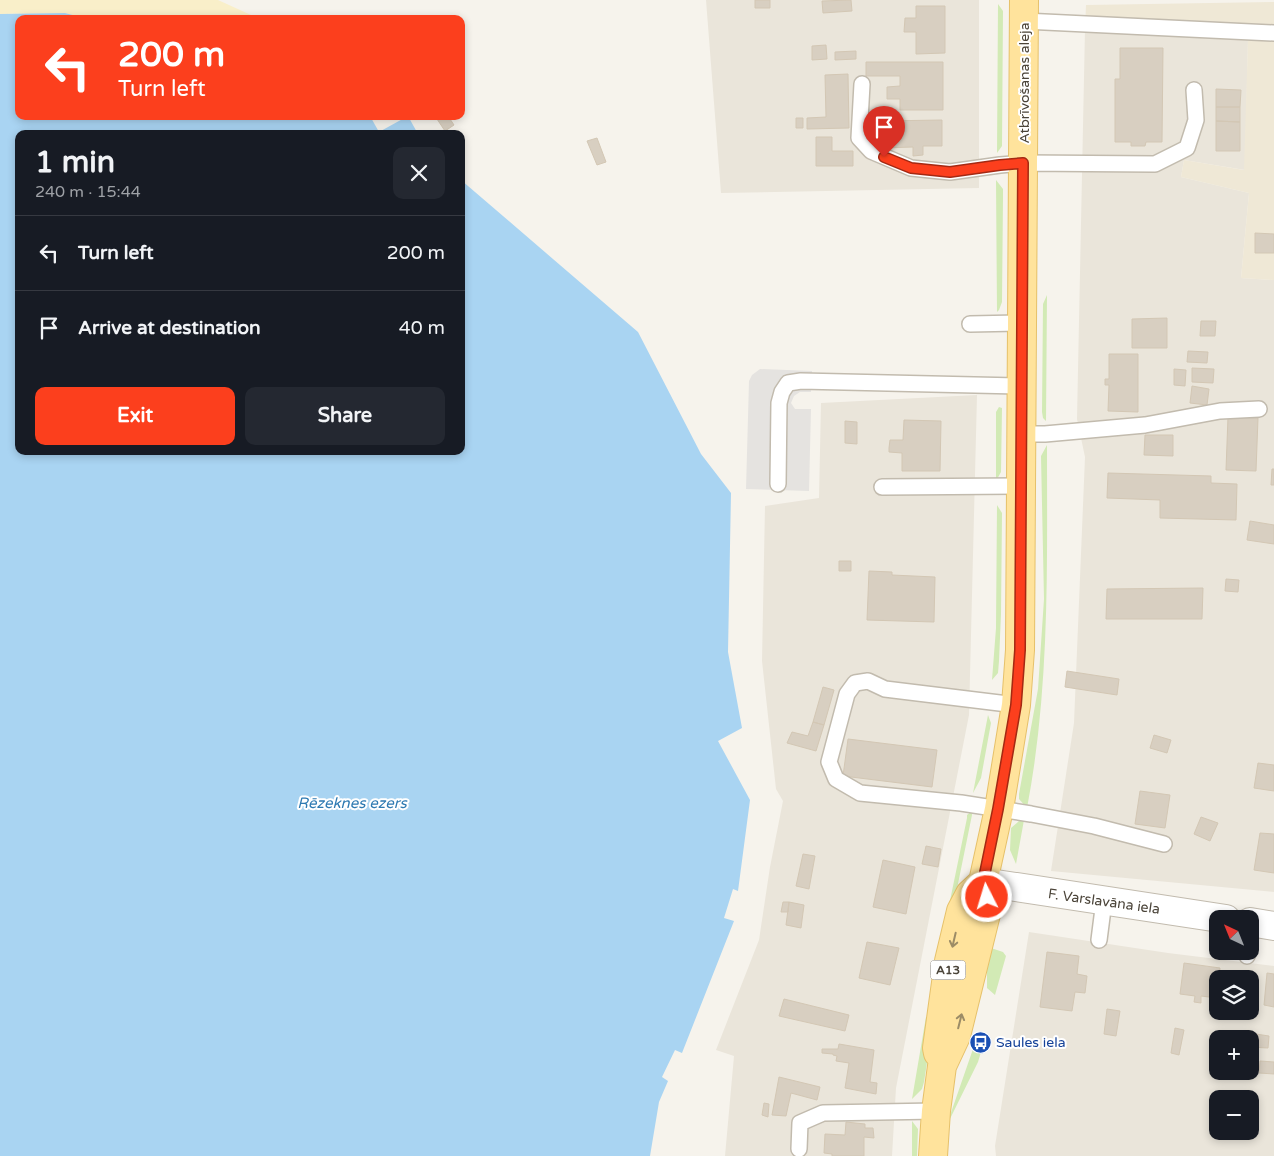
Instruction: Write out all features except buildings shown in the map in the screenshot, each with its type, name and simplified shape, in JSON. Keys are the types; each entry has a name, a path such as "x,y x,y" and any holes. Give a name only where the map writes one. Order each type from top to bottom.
{"main road":[{"name":"Atbrīvošanas aleja","path":"933,1156 942,1066 956,1036 986,914 987,897 983,882 1016,705 1020,650 1022,486 1024,11"},
{"name":"Atbrīvošanas aleja","path":"942,1066 937,1048 936,1012 961,911 970,894 983,882"}],"street":[{"name":"F. Varslavāna iela","path":"983,882 1209,916"},
{"path":"1259,924 1274,926"}],"lane":[{"path":"1024,11 1274,33"},
{"path":"862,84 859,138 871,151 911,168 950,172 1023,163 1155,164 1187,148 1196,120 1194,90"},
{"path":"970,324 1023,324"},
{"path":"778,484 779,403 782,392 788,383 801,381 1022,386"},
{"path":"1022,434 1045,434 1145,425 1220,411 1259,409"},
{"path":"882,488 1022,486"},
{"path":"1016,705 885,689 868,681 855,683 847,694 829,762 836,779 860,793 961,803 998,809 1094,826 1164,844"},
{"path":"1099,940 1104,901"},
{"path":"799,1149 800,1124 822,1113 936,1111"}],"shaded area":[{"path":"706,0 979,0 979,188 721,193"},
{"path":"1274,2 1274,280 1241,278 1249,193 1181,177 1184,160 1244,170 1248,40 1085,29 1086,5"},
{"path":"1085,29 1248,39 1245,170 1184,160 1181,177 1249,193 1241,278 1274,280 1274,892 1051,871 1074,723 1085,457 1077,419"},
{"path":"760,369 812,371 811,392 800,392 794,396 791,403 795,409 811,409 809,491 746,489 749,381 752,375"},
{"path":"977,395 969,715 896,1088 892,1156 725,1156 734,1056 716,1050 759,940 770,867 783,801 776,789 762,661 765,506 819,498 821,403"},
{"path":"1029,932 1209,958 1209,960 1274,966 1274,1156 996,1156 995,1146"}],"green space":[{"path":"998,4 1003,11 1002,146 997,153"},
{"path":"996,180 1003,189 1002,302 997,312"},
{"path":"1047,295 1046,421 1043,418 1042,412 1043,304"},
{"path":"999,407 1002,408 1001,472 996,481 996,412"},
{"path":"1047,445 1046,627 1040,718 1027,808 1019,799 1019,794 1038,689 1044,599 1041,456"},
{"path":"997,505 1002,513 1001,614 998,673 992,680 996,628"},
{"path":"988,715 991,723 981,778 973,793"},
{"path":"973,810 949,928 945,925 967,815"},
{"path":"1024,820 1016,864 1010,850 1011,828 1019,821"},
{"path":"991,948 1003,952 1006,956 995,995 987,988 987,950"},
{"path":"926,1017 934,1017 924,1082 922,1089 912,1099"},
{"path":"973,1049 981,1052 978,1062 946,1127"},
{"path":"912,1121 918,1129 917,1156 912,1156"}],"sand":[{"path":"0,0 218,0 251,15 73,15 65,13 0,14"}],"water":[{"name":"Rēzeknes ezers","path":"65,13 73,15 15,15 15,120 372,120 378,130 15,130 15,455 465,455 465,183 638,332 701,454 731,493 728,652 742,728 718,741 750,800 738,891 733,889 724,918 734,921 682,1053 675,1050 662,1077 668,1081 659,1102 650,1156 0,1156 0,14"},
{"name":"Rēzeknes ezers","path":"401,120 410,120 416,130 383,130"}],"place":[{"name":"Saules iela","path":"980,1042"}],"route":[{"path":"884,157 911,168 950,172 1023,163 1020,650 1016,705 983,882 987,897"}]}
